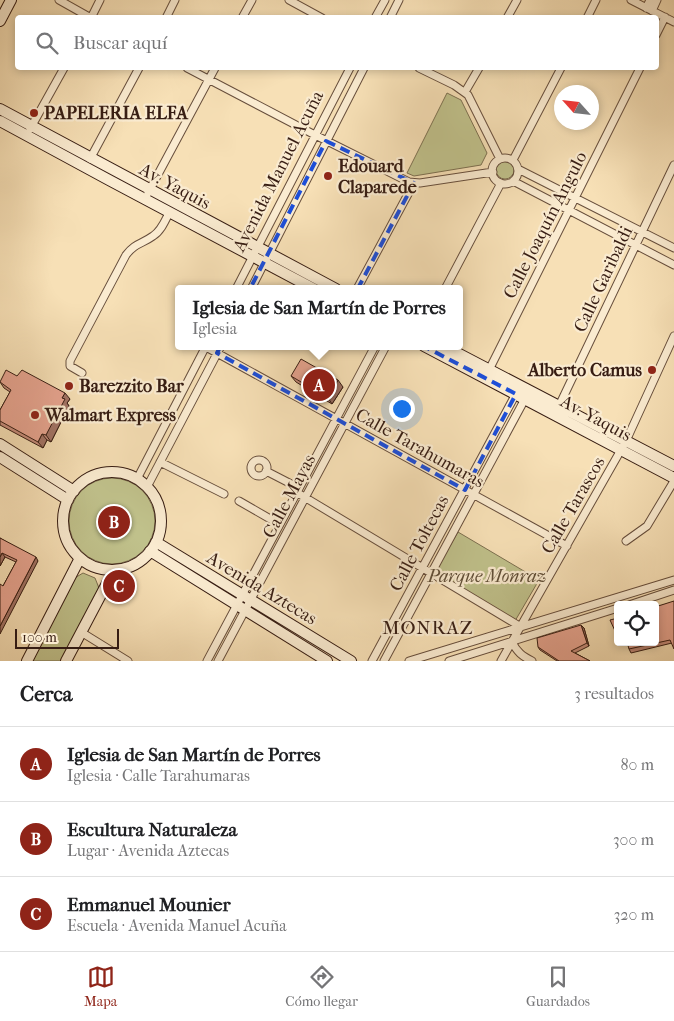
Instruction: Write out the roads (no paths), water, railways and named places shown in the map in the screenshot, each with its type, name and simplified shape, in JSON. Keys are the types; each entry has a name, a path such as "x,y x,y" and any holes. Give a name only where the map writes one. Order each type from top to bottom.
{"street":[{"path":"0,21 11,0"},
{"path":"59,0 87,15"},
{"path":"92,15 100,0"},
{"path":"168,15 175,0"},
{"path":"244,15 252,0"},
{"path":"289,0 316,15"},
{"path":"376,15 384,0"},
{"path":"392,15 399,0"},
{"path":"510,15 517,0"},
{"path":"588,15 596,0"},
{"path":"631,0 674,22"},
{"path":"649,9 650,0"},
{"path":"649,9 657,0"},
{"path":"659,29 665,18"},
{"path":"29,131 63,70"},
{"path":"90,159 138,70"},
{"path":"190,70 402,179 414,183 493,172"},
{"path":"147,195 214,70"},
{"name":"Avenida Manuel Acuña","path":"238,285 349,70"},
{"name":"Avenida Manuel Acuña","path":"253,285 363,70"},
{"path":"423,70 465,92 471,99 500,159"},
{"path":"465,92 478,70"},
{"path":"513,160 560,70"},
{"name":"Calle Joaquín Angulo","path":"489,370 639,70"},
{"name":"Av. Yaquis","path":"0,109 29,131 147,195 267,258 327,285"},
{"name":"Av. Yaquis","path":"0,121 29,131 90,159 147,195 169,212 255,252"},
{"path":"500,159 513,160 518,169 518,175 513,181 502,183 496,179 493,172 494,164 500,159"},
{"name":"Calle Garibaldi","path":"559,406 674,165"},
{"path":"518,169 674,248"},
{"path":"513,181 674,265"},
{"path":"359,285 414,183"},
{"path":"447,285 502,183"},
{"path":"82,373 70,366 70,361 126,255 132,247 152,238 157,233 169,212"},
{"name":"Av. Yaquis","path":"267,258 308,285"},
{"name":"Calle Tarascos","path":"501,661 624,445 674,336"},
{"path":"137,479 204,350"},
{"name":"Calle Tarahumaras","path":"211,350 567,546"},
{"path":"147,487 219,350"},
{"name":"Calle Mayas","path":"246,597 279,524 373,350"},
{"name":"Calle Mayas","path":"206,661 305,498 384,350"},
{"name":"Av. Yaquis","path":"432,350 523,393 624,445 674,466"},
{"name":"Av. Yaquis","path":"452,350 489,370 523,393 559,406 624,445 674,479"},
{"name":"Calle Toltecas","path":"372,661 465,490 523,393"},
{"name":"Calle Toltecas","path":"384,661 474,495 523,393"},
{"path":"0,444 71,495"},
{"path":"0,457 71,495"},
{"path":"160,462 224,494"},
{"path":"266,471 298,490 305,498 521,627"},
{"path":"103,473 120,473 137,479 147,487 157,501 160,526 153,546 145,557 130,566 114,570 100,568 80,558 69,544 64,526 65,508 71,495 87,479 103,473"},
{"path":"626,541 647,526 674,479"},
{"path":"239,501 279,524"},
{"name":"Avenida Aztecas","path":"153,546 246,597 351,661"},
{"name":"Avenida Aztecas","path":"153,546 240,607 327,661"},
{"path":"26,661 80,558"},
{"path":"66,661 114,570"},
{"path":"409,661 674,580"},
{"path":"641,601 674,590"},
{"name":"Calle Mayas","path":"218,661 240,607"},
{"path":"449,661 614,609"},
{"path":"81,632 128,661"},
{"path":"512,642 516,650 532,661"}],"place":[{"name":"PAPELERIA ELFA","path":"34,113"},
{"name":"Edouard Claparede","path":"328,176"},
{"name":"Alberto Camus","path":"652,370"},
{"name":"Iglesia de San Martín de Porres","path":"319,385"},
{"name":"Barezzito Bar","path":"69,386"},
{"name":"Walmart Express","path":"35,415"},
{"name":"Escultura Naturaleza","path":"114,522"},
{"name":"Emmanuel Mounier","path":"119,586"}],"district":[{"name":"MONRAZ","path":"428,627"}],"park label":[{"name":"Parque Monraz","path":"487,576"}]}
